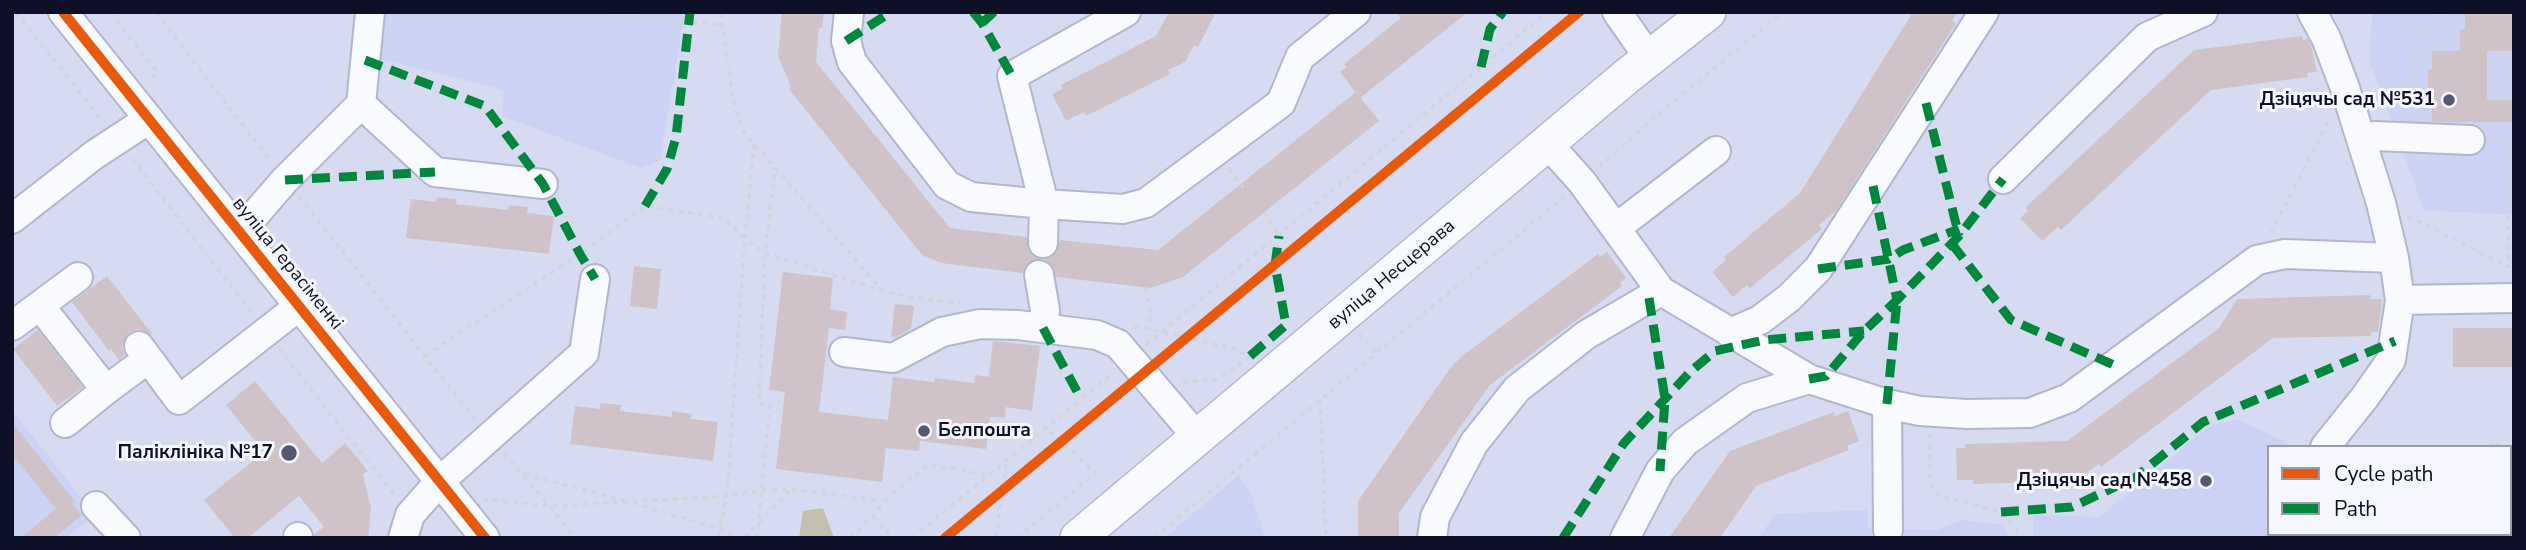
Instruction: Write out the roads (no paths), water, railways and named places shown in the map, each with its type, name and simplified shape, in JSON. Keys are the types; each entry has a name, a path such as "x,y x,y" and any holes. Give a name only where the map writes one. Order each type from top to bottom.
{"main road":[{"name":"вуліца Несцерава","path":"1077,538 1547,143 1708,12"}],"street":[{"name":"вуліца Герасіменкі","path":"63,12 485,538"},
{"path":"240,232 285,180 361,104 370,12"},
{"path":"849,12 846,41 852,62 947,185 971,197 1123,209 1146,203 1281,103 1300,57 1356,12"},
{"path":"1043,243 1044,204 1012,76 1126,12"},
{"path":"1617,12 1650,58"},
{"path":"1730,333 1760,320 1818,269 1984,12"},
{"path":"2003,179 2147,37 2203,12"},
{"path":"2312,12 2326,38 2345,88 2381,204 2394,258 2400,300 2390,360 2327,445"},
{"path":"361,104 435,172 543,184"},
{"path":"12,219 94,155 149,119"},
{"path":"2361,139 2375,136 2470,140"},
{"path":"1547,143 1582,182 1661,291 1809,379 1887,404 1930,411 1967,414 2030,413 2069,398 2257,260 2285,254 2394,258"},
{"path":"1616,228 1716,151"},
{"path":"1039,275 1045,310 1043,328"},
{"path":"12,327 78,277"},
{"path":"407,527 439,482 584,353 595,279"},
{"path":"1432,538 1434,517 1474,443 1517,389 1586,335 1661,291"},
{"path":"2400,300 2514,298"},
{"path":"40,306 106,390"},
{"path":"65,423 106,390 144,353 179,400 298,307"},
{"path":"844,352 893,358 942,332 980,324 1097,335 1118,344 1198,438"},
{"path":"1625,538 1660,471 1685,442 1747,398 1809,379"},
{"path":"1887,404 1888,530"},
{"path":"96,506 126,538"}],"place":[{"name":"Дзіцячы сад №531","path":"2449,100"},
{"name":"Белпошта","path":"924,431"},
{"name":"Паліклініка №17","path":"289,453"},
{"name":"Дзіцячы сад №458","path":"2206,481"}]}
